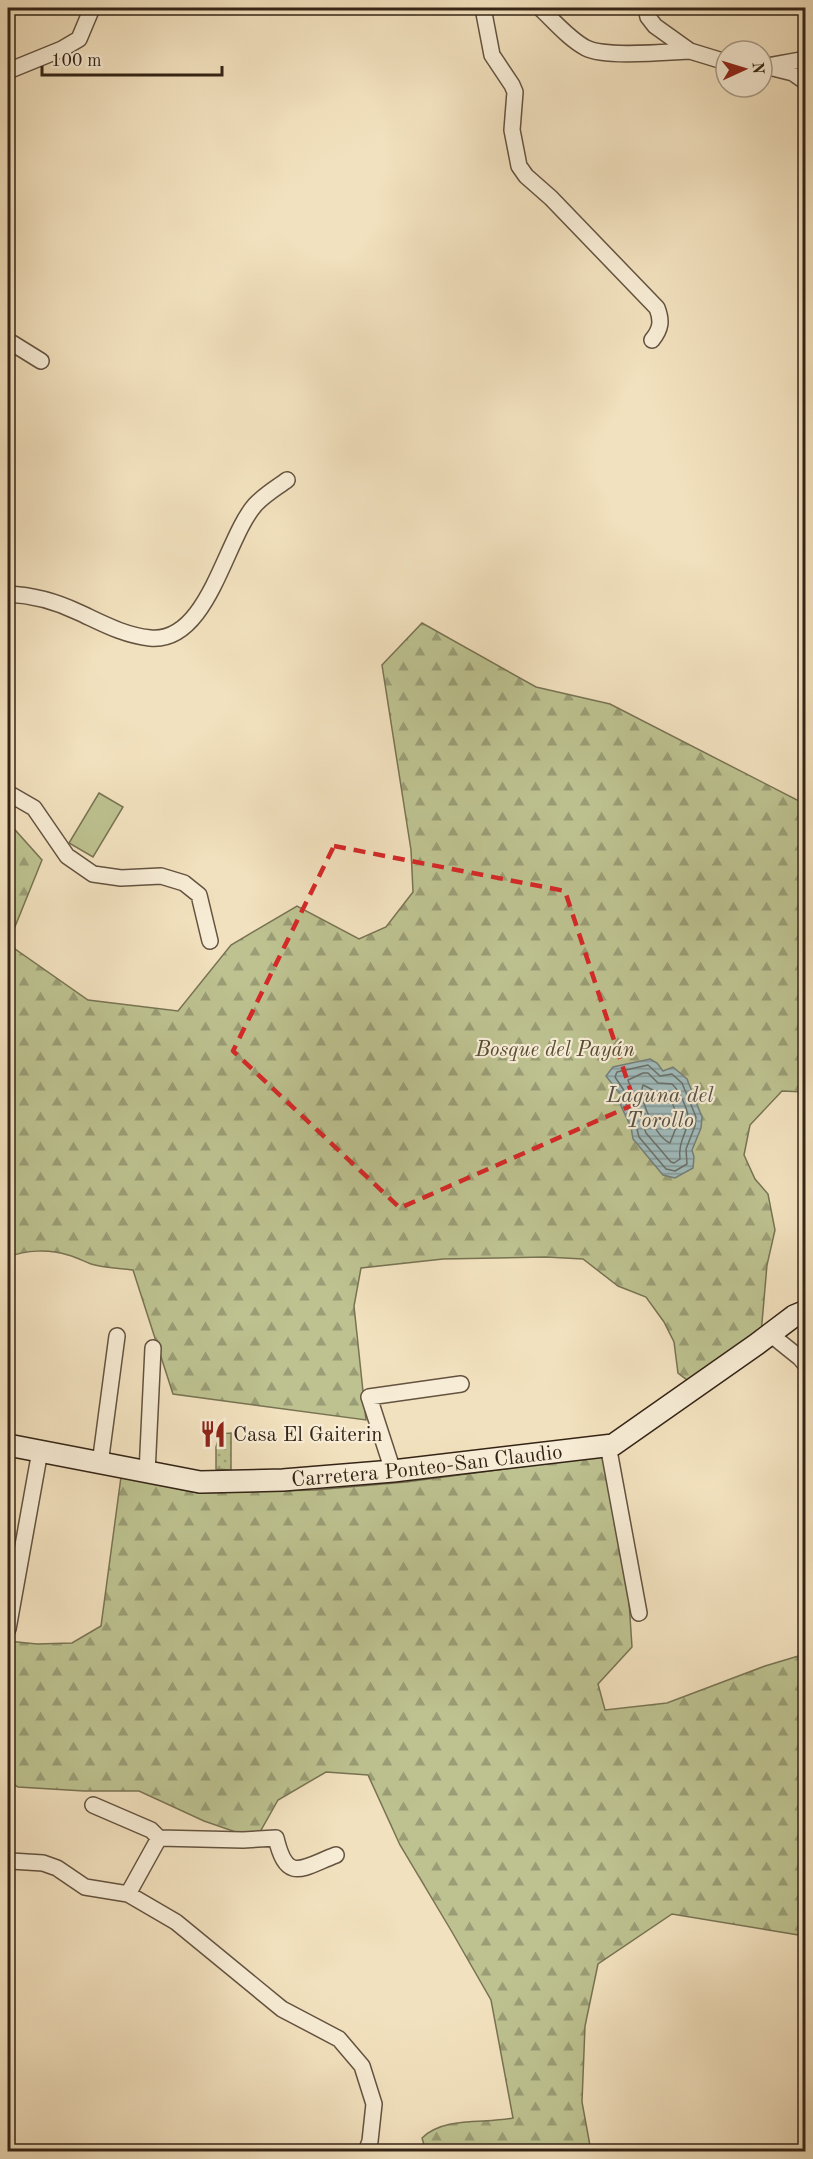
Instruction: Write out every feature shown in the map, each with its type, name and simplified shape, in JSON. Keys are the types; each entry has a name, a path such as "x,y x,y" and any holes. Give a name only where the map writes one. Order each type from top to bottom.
{"street":[{"path":"8,71 62,49 79,39 92,8"},
{"path":"483,8 492,55 515,92 512,130 519,166 526,176 551,198 657,308 661,319 660,329 652,340"},
{"path":"540,8 587,49 616,53 690,51 714,58"},
{"path":"646,8 648,17 655,26 690,51"},
{"path":"774,65 806,59"},
{"path":"774,69 793,73 806,82"},
{"path":"8,344 12,343 41,361"},
{"path":"8,594 58,604 130,636 154,639 170,635 186,626 204,604 240,528 255,505 287,480"},
{"path":"8,793 34,808 67,856 93,874 121,878 161,876 184,883 199,895 210,941"},
{"name":"Carretera Ponteo-San Claudio","path":"8,1445 200,1482 283,1480 393,1471 608,1445 613,1444 794,1316 806,1311"},
{"path":"770,1335 806,1365"},
{"path":"100,1464 117,1336"},
{"path":"147,1473 153,1348"},
{"path":"393,1471 369,1397 461,1384"},
{"path":"608,1445 639,1613"},
{"path":"8,1629 40,1451"},
{"path":"93,1805 151,1830 159,1838 243,1840 276,1838 282,1859 289,1868 294,1870 336,1855"},
{"path":"128,1894 159,1838"},
{"path":"8,1858 11,1861 43,1863 57,1868 85,1887 128,1894 176,1922 282,2009 339,2039 362,2066 374,2104 370,2140 366,2151"}],"highlighted area":[{"path":"334,846 565,891 635,1104 400,1208 233,1051"}],"green space":[{"name":"Bosque del Payán","path":"422,623 536,687 610,704 801,802 806,817 805,1092 782,1091 750,1125 744,1155 755,1179 768,1194 775,1230 767,1265 761,1334 691,1383 678,1373 674,1342 664,1322 646,1297 618,1286 583,1259 546,1257 443,1259 361,1268 354,1306 366,1420 173,1394 133,1270 91,1264 71,1256 45,1251 8,1257 8,944 88,1000 178,1011 231,945 297,906 359,939 386,927 413,892 411,850 382,665"},
{"path":"99,793 123,807 93,857 69,843"},
{"path":"8,822 42,860 8,944"},
{"path":"231,1433 231,1470 216,1469 216,1447 220,1434"},
{"path":"610,1455 624,1525 632,1647 598,1684 605,1710 667,1703 765,1666 805,1654 805,1936 672,1914 598,1964 585,2026 582,2102 591,2151 430,2151 424,2145 422,2138 442,2126 513,2118 491,2000 400,1845 368,1775 326,1772 278,1800 256,1839 204,1821 139,1791 84,1791 18,1787 8,1781 8,1641 37,1644 72,1643 101,1626 121,1477 198,1493 315,1490 406,1482"}],"water":[{"name":"Laguna del Torollo","path":"650,1059 657,1063 663,1071 673,1067 687,1079 702,1117 701,1128 692,1150 693,1168 675,1178 663,1175 633,1139 631,1127 621,1106 620,1094 606,1076 613,1067"}],"place":[{"name":"Casa El Gaiterin","path":"213,1434"}]}
